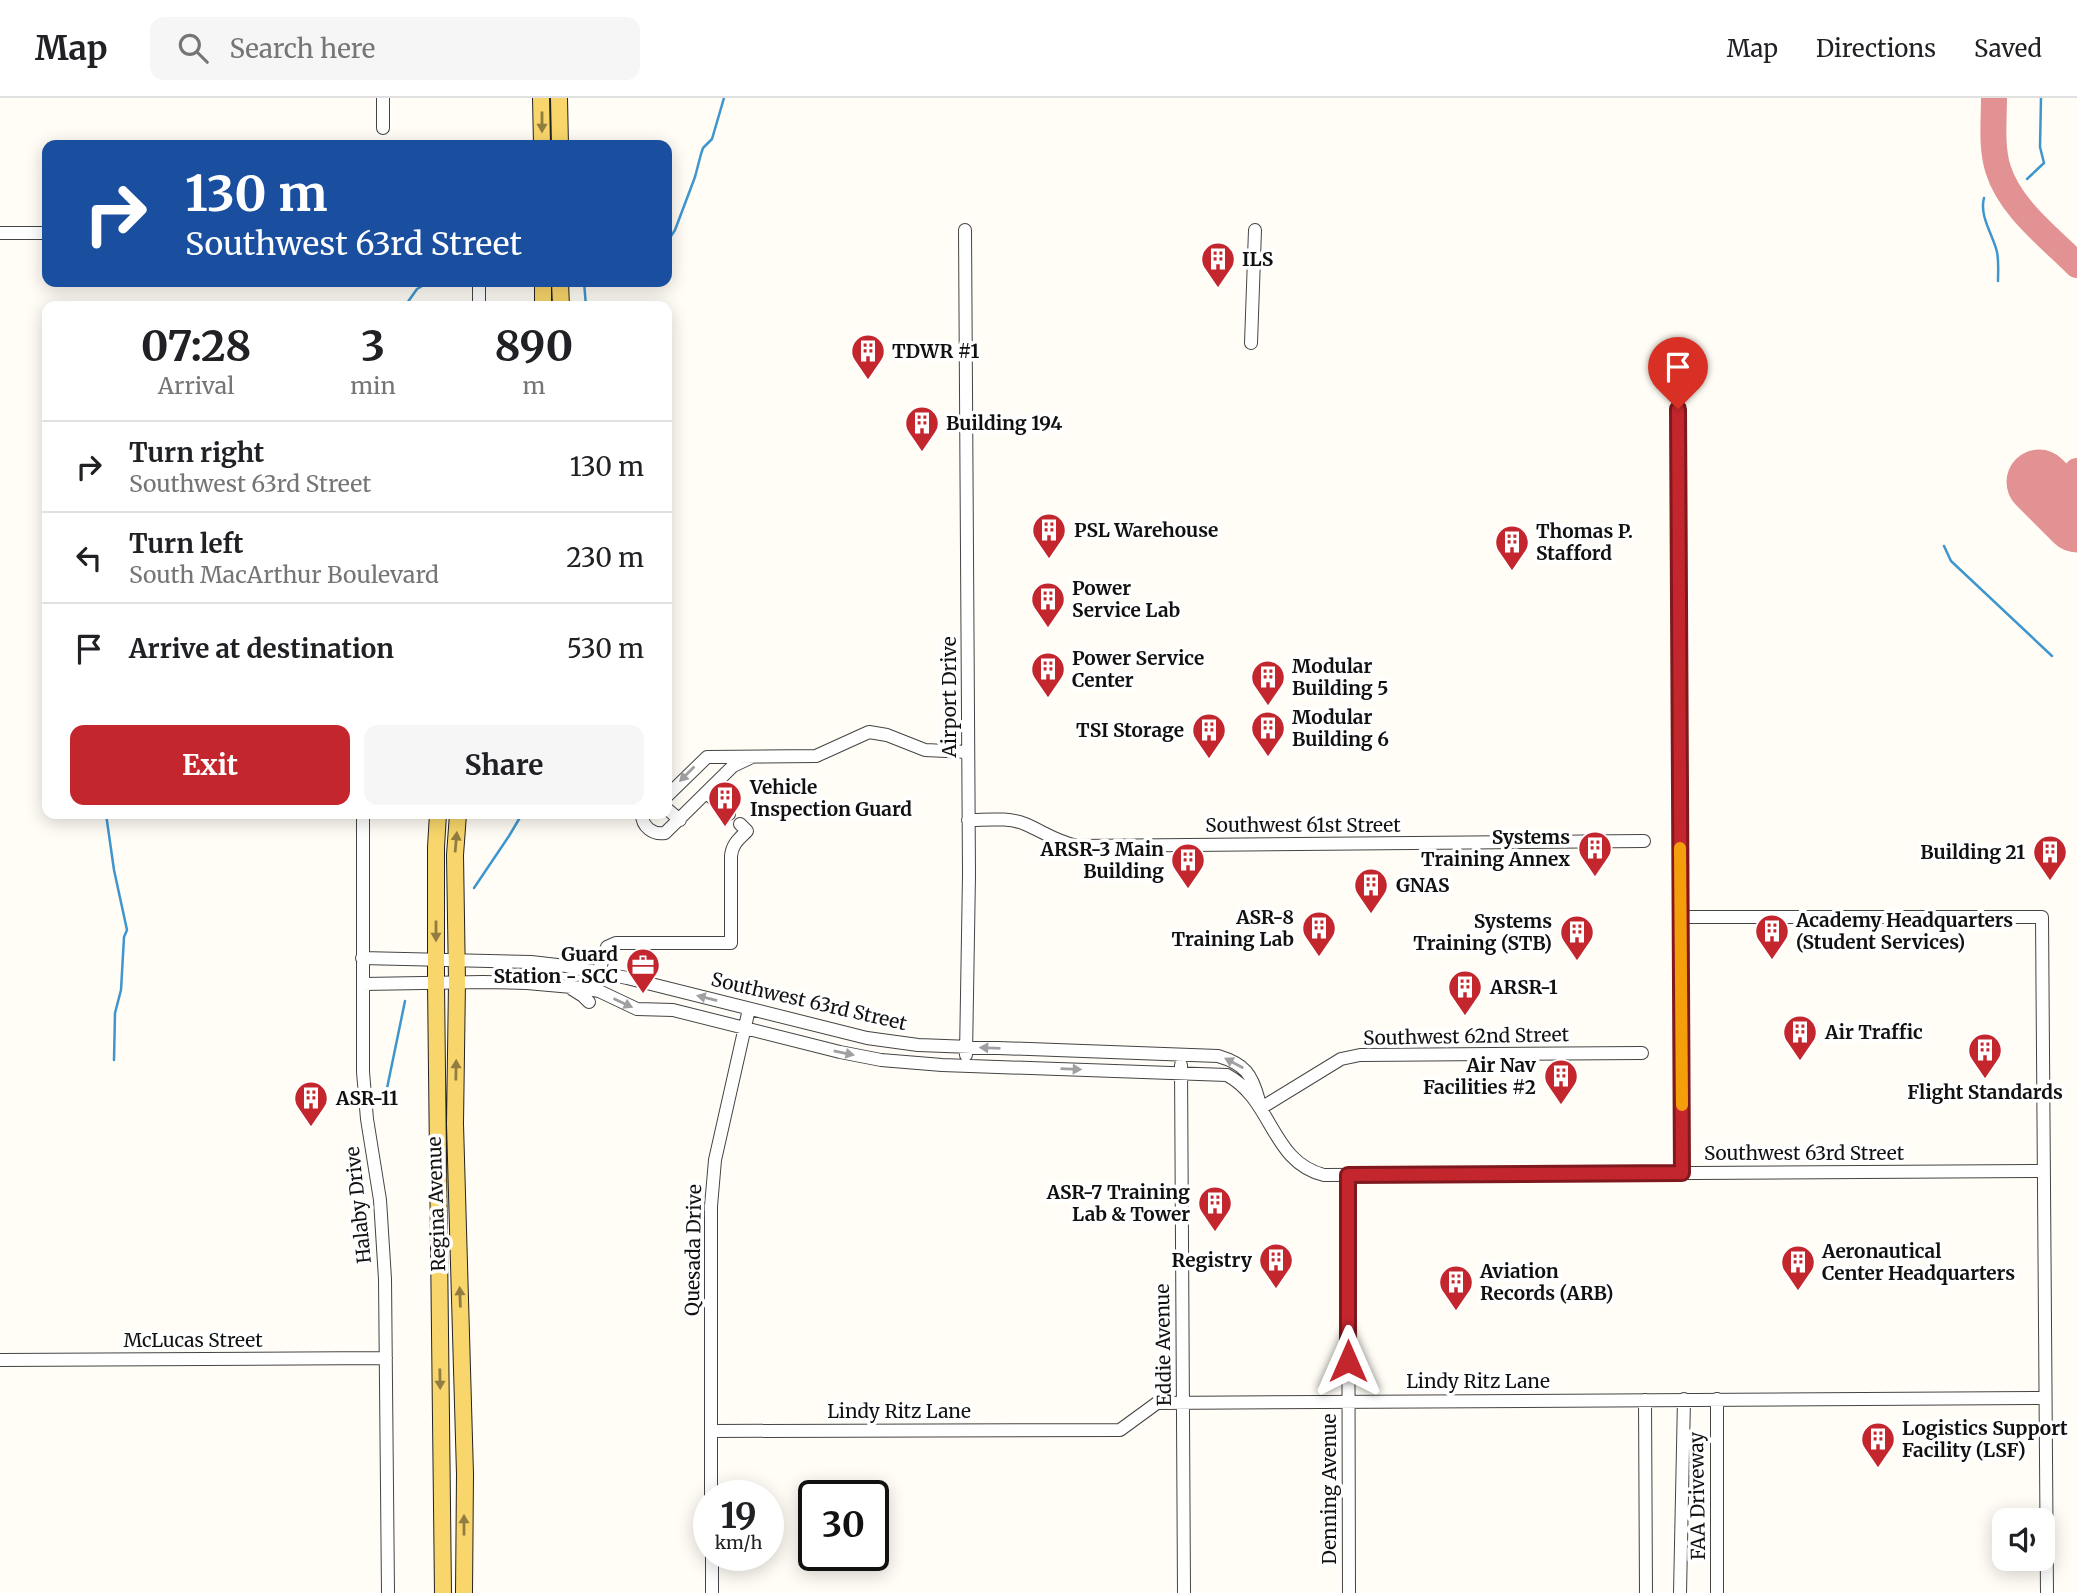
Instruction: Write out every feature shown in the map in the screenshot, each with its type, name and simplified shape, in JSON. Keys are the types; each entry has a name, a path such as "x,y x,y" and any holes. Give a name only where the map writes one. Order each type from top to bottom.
{"main road":[{"path":"541,98 542,140"},
{"path":"559,98 559,140"},
{"name":"Regina Avenue","path":"438,819 436,984 443,1593"},
{"name":"Regina Avenue","path":"458,819 455,855 455,1124 465,1474 464,1593"}],"street":[{"path":"383,98 383,128"},
{"name":"Airport Drive","path":"965,230 968,752 966,1066"},
{"path":"1251,343 1255,230"},
{"path":"0,233 42,233"},
{"path":"1678,409 1682,1173"},
{"path":"672,790 707,757 816,756 869,733 887,734 925,750 968,752"},
{"path":"643,819 645,825 659,834 666,833 733,766 757,756"},
{"path":"707,793 729,814"},
{"path":"672,813 680,820"},
{"name":"Halaby Drive","path":"363,819 363,1072 367,1119 380,1200 385,1279 388,1593"},
{"name":"Southwest 61st Street","path":"968,820 1015,821 1026,824 1050,838 1077,846 1644,841"},
{"path":"599,971 607,947 616,943 731,943 732,848 744,828"},
{"path":"1680,917 2042,917 2047,1593"},
{"name":"Southwest 63rd Street","path":"362,958 531,962 599,971 867,1038 918,1045 1218,1056 1234,1060 1247,1071 1254,1082 1261,1108"},
{"name":"Southwest 63rd Street","path":"363,984 457,982 558,985 598,991 637,1009 673,1010 881,1060 966,1066 1227,1075 1241,1082 1261,1108 1288,1154 1310,1172 1324,1175 2043,1171"},
{"path":"558,985 574,990 590,1002"},
{"name":"Quesada Drive","path":"711,1480 710,1206 715,1160 750,1009"},
{"name":"Southwest 62nd Street","path":"1261,1108 1341,1059 1360,1055 1642,1053"},
{"name":"Eddie Avenue","path":"1181,1054 1184,1593"},
{"name":"Denning Avenue","path":"1348,1175 1349,1593"},
{"name":"McLucas Street","path":"0,1360 386,1358"},
{"name":"Lindy Ritz Lane","path":"711,1431 1120,1430 1157,1403 2045,1398"},
{"path":"1645,1399 1646,1593"},
{"path":"1680,1593 1684,1399"},
{"name":"FAA Driveway","path":"1717,1399 1717,1593"},
{"path":"712,1571 712,1593"}],"waterway":[{"path":"672,234 695,177 703,148 712,139 724,98"},
{"path":"2027,179 2044,163 2040,147 2041,98"},
{"path":"1984,198 1983,212 1997,252 1998,281"},
{"path":"409,301 420,287"},
{"path":"584,287 586,301"},
{"path":"1944,546 1951,561 2052,656"},
{"path":"107,819 127,930 124,937 121,990 115,1013 114,1060"},
{"path":"474,888 519,819"},
{"path":"385,1098 405,1001"}],"taxiway":[{"path":"1994,98 1994,152 2004,183 2021,209 2077,265"},
{"path":"2054,497 2077,471"}],"runway":[{"path":"2039,482 2077,520"}],"slow traffic":[{"path":"1680,848 1682,1105"}],"place":[{"name":"ILS","path":"1218,289"},
{"name":"TDWR #1","path":"868,381"},
{"name":"Building 194","path":"922,453"},
{"name":"PSL Warehouse","path":"1049,560"},
{"name":"Thomas P. Stafford","path":"1512,572"},
{"name":"Power Service Lab","path":"1048,629"},
{"name":"Power Service Center","path":"1048,699"},
{"name":"Modular Building 5","path":"1268,707"},
{"name":"Modular Building 6","path":"1268,758"},
{"name":"TSI Storage","path":"1209,760"},
{"name":"Vehicle Inspection Guard","path":"725,828"},
{"name":"Systems Training Annex","path":"1595,878"},
{"name":"Building 21","path":"2050,882"},
{"name":"ARSR-3 Main Building","path":"1188,890"},
{"name":"GNAS","path":"1371,915"},
{"name":"ASR-8 Training Lab","path":"1319,958"},
{"name":"Academy Headquarters (Student Services)","path":"1772,961"},
{"name":"Systems Training (STB)","path":"1577,962"},
{"name":"Guard Station - SCC","path":"643,995"},
{"name":"ARSR-1","path":"1465,1017"},
{"name":"Air Traffic","path":"1800,1062"},
{"name":"Flight Standards","path":"1985,1080"},
{"name":"Air Nav Facilities #2","path":"1561,1106"},
{"name":"ASR-11","path":"311,1128"},
{"name":"ASR-7 Training Lab & Tower","path":"1215,1233"},
{"name":"Registry","path":"1276,1290"},
{"name":"Aeronautical Center Headquarters","path":"1798,1292"},
{"name":"Aviation Records (ARB)","path":"1456,1312"},
{"name":"Logistics Support Facility (LSF)","path":"1878,1469"}],"route":[{"path":"1348,1361 1348,1175 1682,1173 1678,409"}]}
